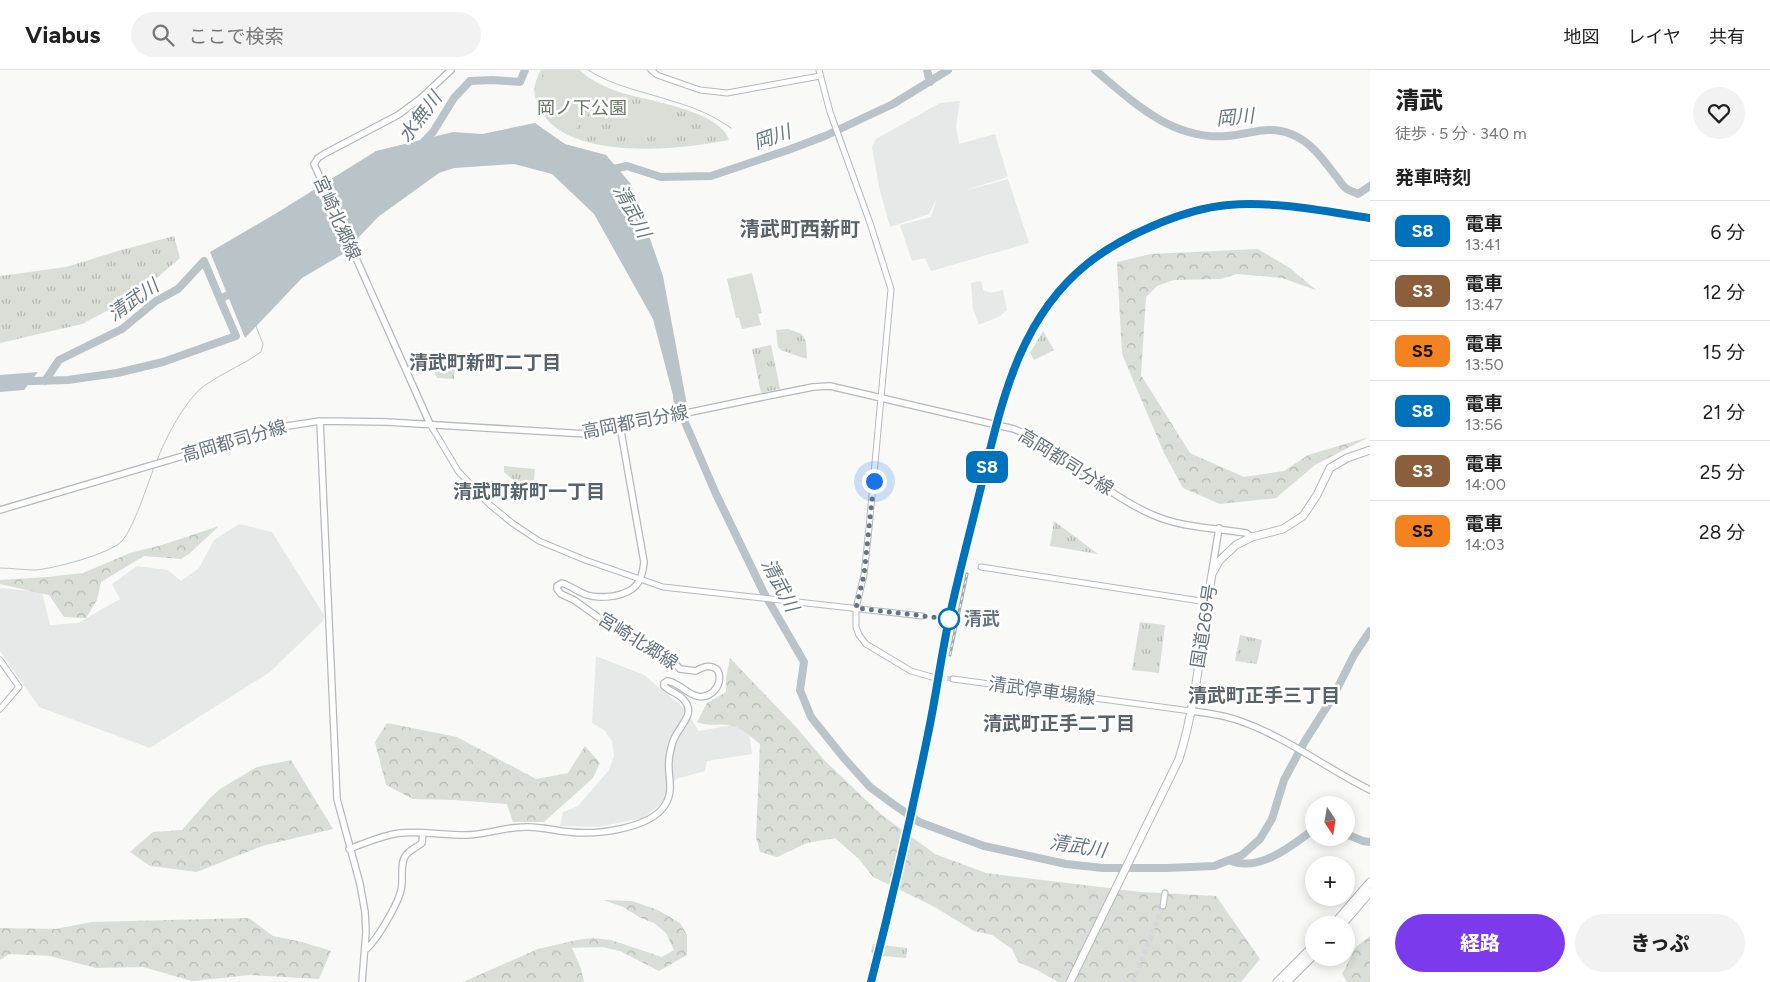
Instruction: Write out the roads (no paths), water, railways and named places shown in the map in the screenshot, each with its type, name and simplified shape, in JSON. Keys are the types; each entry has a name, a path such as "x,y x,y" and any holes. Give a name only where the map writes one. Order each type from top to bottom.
{"highway":[{"name":"国道269号","path":"1070,982 1179,759 1191,711 1212,574 1219,561 1236,545 1252,537 1283,529 1296,522 1306,512 1330,468 1347,458 1370,450"},
{"path":"1341,916 1370,882"},
{"path":"1350,916 1370,892"},
{"path":"1277,982 1305,955"},
{"path":"1287,982 1305,964"}],"main road":[{"name":"宮崎北郷線","path":"430,424 314,166 315,161 324,154 398,115 420,99 451,70"},
{"name":"高岡都司分線","path":"0,510 281,427 320,421 430,424 581,434 812,387 830,386 1014,429 1027,434 1052,450 1137,508 1155,516 1182,524 1246,533 1252,537"},
{"path":"320,421 337,799 365,906 366,932 362,982"},
{"path":"620,426 644,562 640,580"},
{"path":"1212,574 1219,528"},
{"name":"宮崎北郷線","path":"349,849 398,833 476,834 526,826 589,833 634,826 647,820 665,806 672,787 669,756 674,739 688,718 689,710 683,698 669,690 664,686 664,683 667,681 673,682 682,690 699,696 710,694 716,690 719,684 719,675 716,669 711,666 705,666 696,671 680,669 672,660 663,657 658,651 630,640 587,608 557,590 557,586 562,583 597,598 606,597 626,593 634,589 640,580"},
{"path":"1191,711 1215,714 1240,721 1273,736 1370,791"},
{"path":"365,950 373,944 397,901 403,879 403,862 406,855 422,843 423,833"}],"street":[{"path":"651,70 657,75 700,90 726,93 820,76"},
{"path":"819,70 830,112 870,223 891,289 867,547 864,575 856,608 856,627 866,644 911,671 932,676"},
{"path":"430,424 458,471 477,494 512,523 539,541 553,547 663,587 922,616"},
{"path":"981,567 1207,602"},
{"path":"0,660 19,687 0,709"},
{"name":"清武停車場線","path":"953,679 1191,711"},
{"path":"1163,906 1166,893"}],"water":[{"path":"535,123 565,144 606,155 631,184 663,276 687,405 676,407 653,319 594,214 552,174 514,164 454,168 439,173 378,217 343,254 302,278 245,338 210,252 376,151 453,132 482,134"},
{"path":"38,372 24,390 0,392 0,375"}],"waterway":[{"name":"水無川","path":"421,145 433,132 454,98 470,81 520,82 525,70"},
{"path":"588,70 619,85 683,104 731,128"},
{"path":"927,70 930,82"},
{"name":"岡川","path":"609,170 627,166 661,177 711,176 825,136 893,104 948,70"},
{"name":"岡川","path":"1095,70 1124,95 1171,126 1207,136 1227,136 1267,130 1283,131 1298,137 1310,146 1347,189 1358,194 1370,186"},
{"name":"清武川","path":"45,381 59,360 122,329 156,301 178,289 204,261 220,299"},
{"name":"清武川","path":"0,382 68,380 117,373 163,362 236,336 220,299 236,291"},
{"path":"157,461 176,420 197,392 211,381 261,352 263,344 256,326"},
{"name":"清武川","path":"677,398 684,420 716,494 764,593 804,662 800,690 811,717 870,787 919,822 984,846 1066,864 1103,868 1214,866 1242,855 1260,839 1272,819 1284,780 1305,741 1333,697 1354,655 1370,631"},
{"path":"0,568 43,569 94,556 116,546 122,541 131,527 154,467"},
{"path":"1231,861 1253,863 1264,860 1275,856 1305,836"},
{"path":"1355,838 1370,842"}],"tunnel":[{"path":"932,677 953,679"},
{"path":"1133,982 1163,906"}],"railway":[{"path":"900,859 928,734 949,619 998,416 1017,359 1025,342 1053,300 1073,276 1116,245 1153,226 1204,209 1226,205 1277,205 1370,218"},
{"path":"950,655 967,574"}],"train":[{"name":"S8","path":"871,982 928,734 964,550 998,416 1017,359 1041,317 1073,276 1089,263 1131,236 1185,214 1226,205 1250,204 1277,205 1370,218"}],"place":[{"name":"清武","path":"949,619"}],"district":[{"name":"清武町西新町","path":"800,229"},
{"name":"清武町新町二丁目","path":"485,362"},
{"name":"清武町新町一丁目","path":"529,491"},
{"name":"清武町正手三丁目","path":"1264,695"},
{"name":"清武町正手二丁目","path":"1059,723"}],"park label":[{"name":"岡ノ下公園","path":"582,108"}]}
